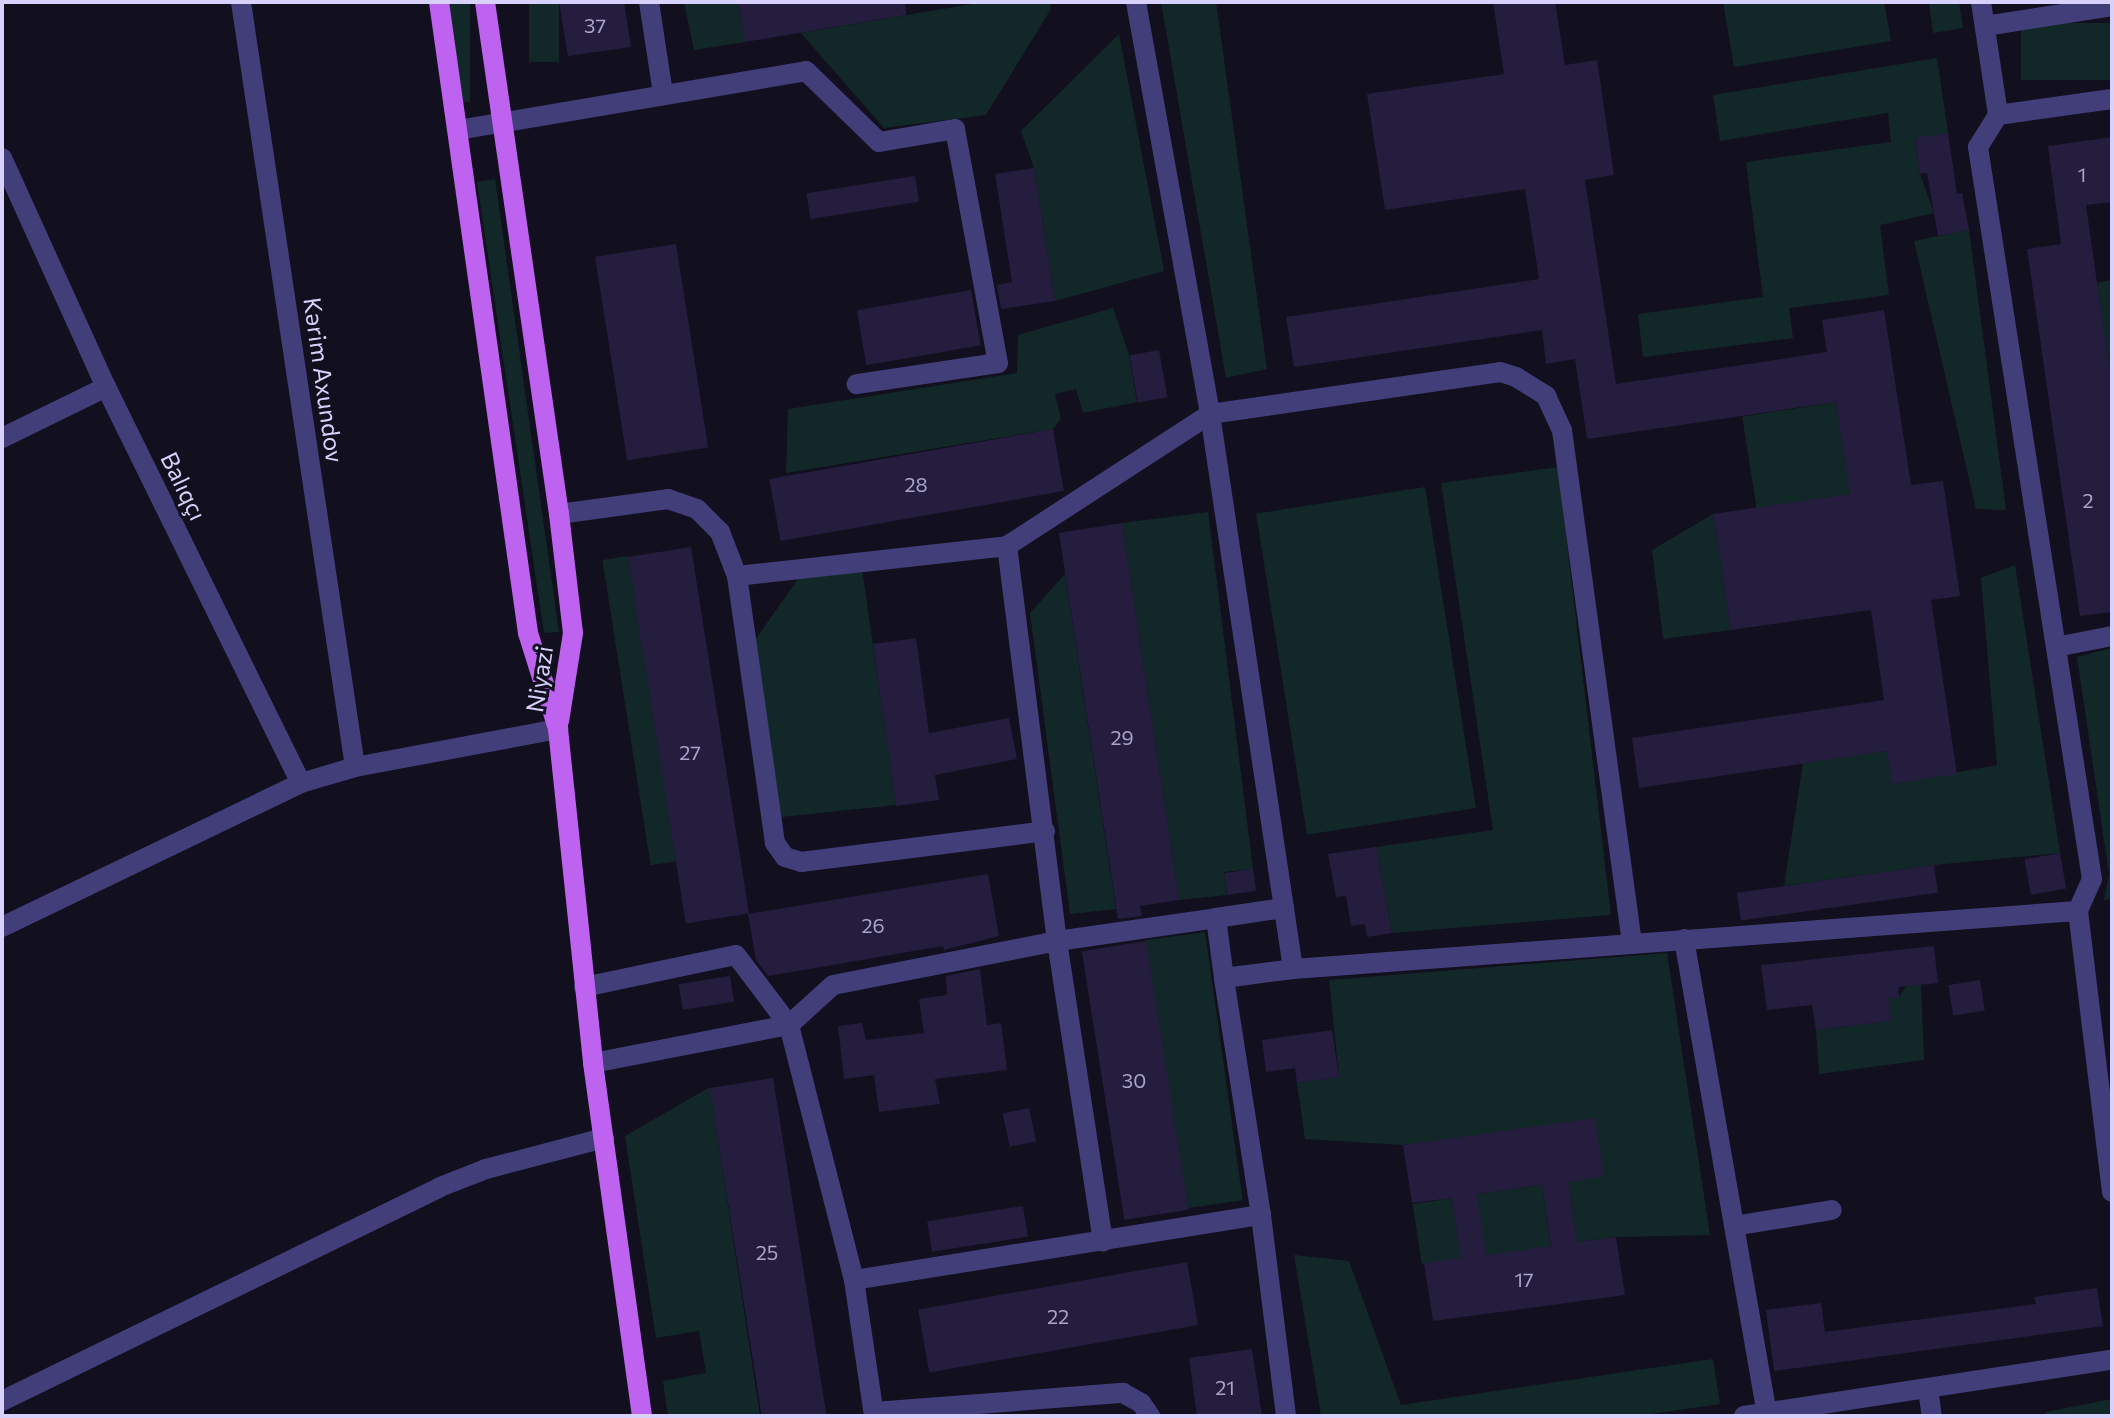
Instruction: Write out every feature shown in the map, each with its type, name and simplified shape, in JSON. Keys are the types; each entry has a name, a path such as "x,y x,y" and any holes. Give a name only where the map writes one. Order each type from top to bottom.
{"main road":[{"name":"Niyazi","path":"439,2 528,633 558,729"},
{"name":"Niyazi","path":"485,2 559,514 573,633 558,729"},
{"path":"558,729 593,1063 642,1416"}],"street":[{"name":"Kərim Axundov","path":"241,2 355,767"},
{"path":"649,2 663,94"},
{"path":"1136,2 1210,414 1293,969"},
{"path":"1981,2 1998,115 1978,147 2092,879 2078,911 2104,1054 2112,1192"},
{"path":"1985,26 2112,6"},
{"path":"458,130 806,71 879,142 955,129 998,363 857,384"},
{"path":"1998,115 2112,99"},
{"name":"Balıqçı","path":"2,158 106,387 301,783"},
{"path":"737,576 1007,546 1210,414 1500,372 1516,377 1546,396 1562,430 1632,943"},
{"path":"2,438 106,387"},
{"path":"559,514 668,499 697,509 720,532 737,576 775,843 785,857 801,862 1045,831"},
{"path":"1007,546 1057,941 1103,1242"},
{"path":"2056,647 2112,636"},
{"path":"2,927 301,783 355,767 558,729"},
{"path":"593,1063 789,1025 833,985 1057,941 1284,908"},
{"path":"1224,978 1293,969 2078,911"},
{"path":"1216,918 1261,1215 1286,1416"},
{"path":"1684,939 1767,1414"},
{"path":"584,987 736,955 789,1025 854,1280 874,1414 1123,1393 1141,1403 1150,1416"},
{"path":"2,1401 440,1187 486,1169 604,1138"},
{"path":"1734,1226 1832,1210"},
{"path":"854,1280 1261,1215"},
{"path":"1744,1416 2112,1360"},
{"path":"1928,1389 1932,1416"}],"green space":[{"path":"449,2 470,2 470,102 449,102"},
{"path":"529,2 559,2 559,62 529,62"},
{"path":"684,2 738,2 745,42 694,50"},
{"path":"984,2 1050,2 1051,9 986,115 884,128 801,33"},
{"path":"1161,2 1216,2 1267,369 1226,378"},
{"path":"1723,2 1884,2 1891,41 1734,67"},
{"path":"1929,2 1959,2 1963,28 1933,33"},
{"path":"2021,23 2112,23 2112,80 2021,80"},
{"path":"1119,34 1164,271 1055,301 1034,168 1021,131"},
{"path":"1937,58 1948,133 1915,139 1920,174 1934,213 1880,225 1889,295 1789,308 1793,338 1643,357 1638,314 1763,297 1746,162 1891,142 1888,113 1720,141 1713,95"},
{"path":"495,179 559,632 544,633 477,182"},
{"path":"1969,230 2006,510 1976,509 1914,241"},
{"path":"2112,280 2112,389 2097,283"},
{"path":"1113,308 1129,355 1137,402 1083,413 1076,389 1055,394 1061,419 1053,429 786,473 788,409 1017,373 1018,335"},
{"path":"1836,402 1851,494 1757,509 1742,417"},
{"path":"1558,467 1611,915 1392,933 1376,847 1493,830 1441,483"},
{"path":"1425,487 1476,808 1307,835 1256,514"},
{"path":"1208,512 1253,869 1224,872 1227,895 1179,900 1122,523"},
{"path":"1713,514 1731,630 1663,639 1652,550"},
{"path":"628,556 676,861 651,865 602,560"},
{"path":"861,562 896,805 772,818 748,650 805,569"},
{"path":"2015,565 2060,853 1934,865 1784,886 1803,763 1887,751 1893,784 1997,765 1981,578"},
{"path":"1065,574 1116,909 1070,914 1030,613"},
{"path":"2112,648 2112,899 2104,900 2109,874 2077,657"},
{"path":"1205,932 1243,1200 1182,1209 1145,940"},
{"path":"1667,953 1710,1235 1616,1237 1577,1242 1568,1182 1595,1119 1403,1145 1305,1139 1297,1083 1339,1077 1329,980"},
{"path":"1921,985 1924,1060 1819,1074 1816,1030 1891,1021 1888,998 1899,997 1906,986"},
{"path":"710,1087 760,1416 668,1416 663,1381 706,1373 699,1331 656,1338 625,1136"},
{"path":"1542,1185 1551,1246 1485,1256 1477,1194"},
{"path":"1452,1198 1462,1258 1422,1265 1412,1204"},
{"path":"1294,1255 1349,1261 1401,1405 1713,1359 1720,1404 1637,1416 1321,1416"},
{"path":"2112,1399 2112,1416 2047,1416 2046,1412"}],"building":[{"path":"559,2 624,2 631,47 568,56"},
{"path":"738,2 905,2 906,15 745,42"},
{"path":"1493,2 1555,2 1565,65 1597,60 1614,175 1585,180 1616,384 1827,352 1822,320 1884,310 1911,485 1943,481 1960,596 1931,600 1957,774 1892,784 1887,751 1639,788 1632,738 1884,700 1871,610 1731,630 1713,514 1850,494 1836,402 1587,439 1575,359 1546,364 1542,330 1294,367 1286,317 1539,279 1525,189 1385,210 1367,94 1504,74"},
{"path":"1948,133 1957,194 1962,193 1969,230 1938,236 1927,173 1920,174 1915,138"},
{"path":"2112,137 2112,202 2086,205 2112,389 2112,612 2080,616 2027,249 2061,244 2048,146"},
{"path":"1034,168 1055,301 1001,309 997,285 1012,282 995,174"},
{"path":"915,176 919,202 810,219 806,193"},
{"path":"676,244 708,447 627,460 595,257"},
{"path":"971,290 981,345 866,365 857,310"},
{"path":"1159,350 1167,397 1138,402 1129,355"},
{"path":"1053,429 1064,491 780,541 769,479"},
{"path":"1122,523 1179,900 1140,906 1142,916 1118,919 1059,533"},
{"path":"691,547 749,913 686,923 628,557"},
{"path":"916,638 929,733 1009,718 1017,759 935,775 939,800 896,806 873,644"},
{"path":"1376,847 1392,933 1367,937 1365,924 1351,926 1346,896 1336,897 1328,854"},
{"path":"2060,853 2066,888 2031,895 2025,859"},
{"path":"1934,865 1938,893 1741,920 1737,893"},
{"path":"1253,869 1256,891 1227,895 1224,873"},
{"path":"988,874 999,936 944,950 943,946 768,976 756,960 748,914"},
{"path":"1146,941 1189,1210 1124,1220 1082,951"},
{"path":"1934,946 1938,983 1898,987 1899,997 1888,998 1891,1021 1816,1030 1812,1005 1767,1010 1761,965"},
{"path":"980,969 987,1025 1001,1023 1007,1070 935,1079 940,1104 879,1112 874,1075 844,1079 838,1026 862,1023 866,1040 924,1033 919,999 947,995 946,976"},
{"path":"730,976 734,1002 683,1010 679,984"},
{"path":"1980,980 1985,1011 1953,1016 1948,985"},
{"path":"1332,1030 1339,1077 1297,1083 1295,1068 1266,1072 1262,1040"},
{"path":"773,1078 827,1416 762,1416 710,1088"},
{"path":"1029,1108 1036,1141 1010,1147 1003,1114"},
{"path":"1595,1118 1604,1177 1568,1182 1577,1242 1616,1237 1625,1295 1433,1321 1424,1263 1461,1258 1452,1198 1412,1203 1403,1145","holes":["1542,1185 1551,1246 1486,1255 1477,1194"]},
{"path":"1023,1206 1028,1237 932,1252 927,1221"},
{"path":"1187,1262 1198,1325 929,1372 918,1309"},
{"path":"2097,1288 2103,1326 1774,1371 1766,1310 1821,1303 1825,1332 2036,1304 2034,1297"},
{"path":"1252,1349 1262,1416 1197,1416 1189,1358"}]}
